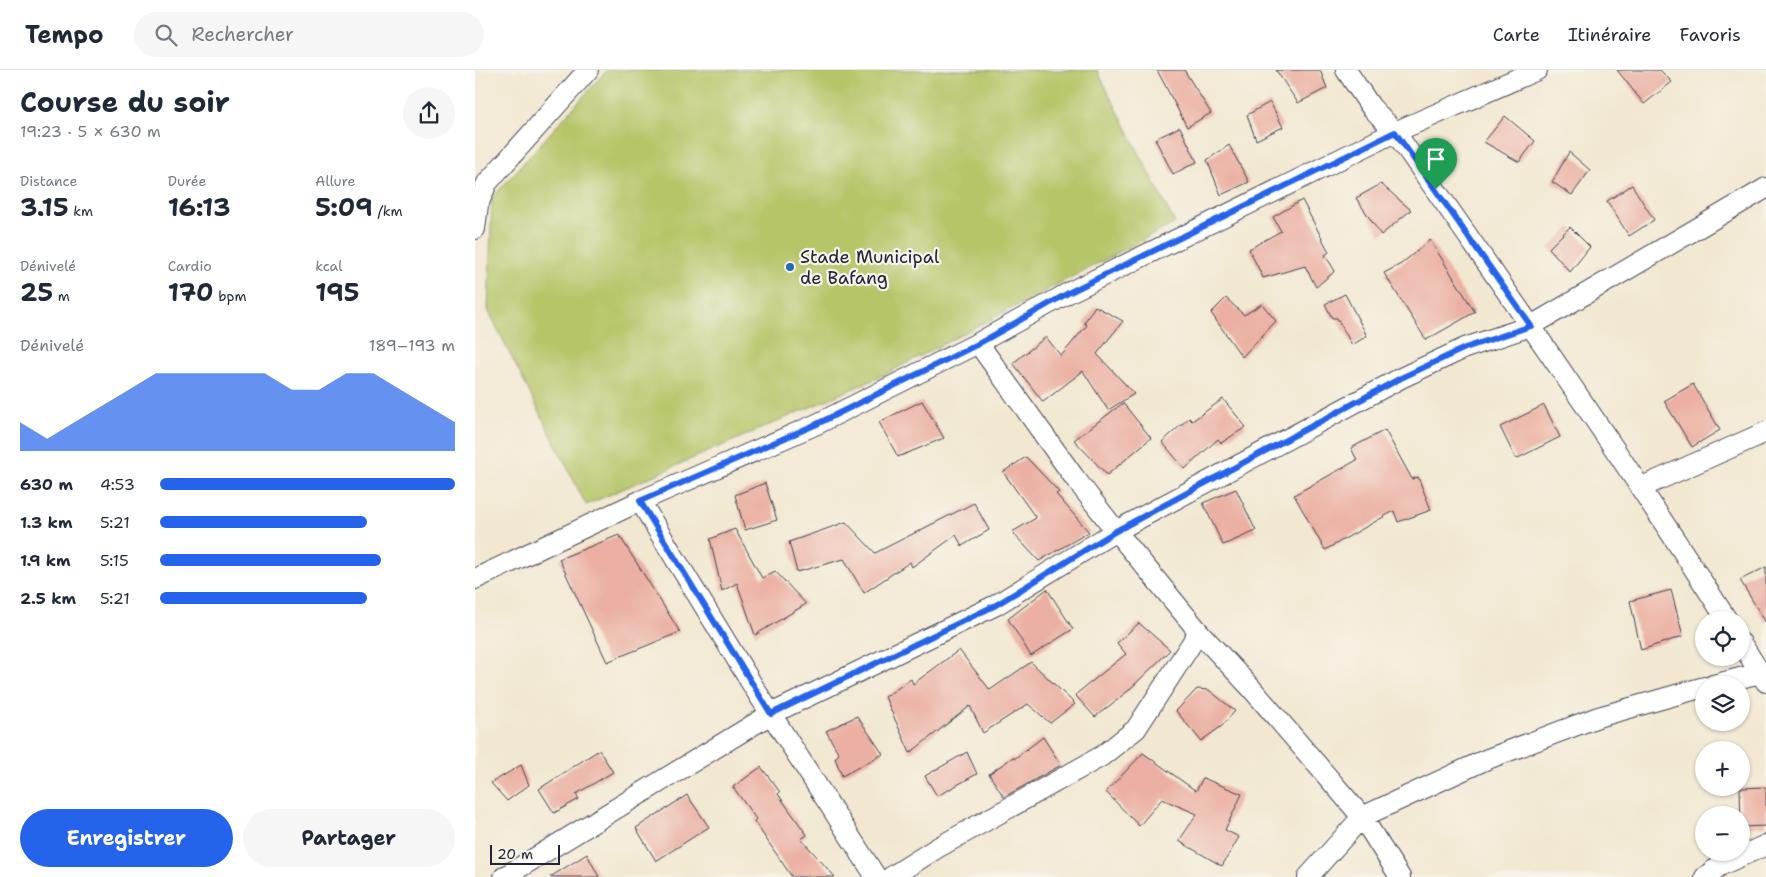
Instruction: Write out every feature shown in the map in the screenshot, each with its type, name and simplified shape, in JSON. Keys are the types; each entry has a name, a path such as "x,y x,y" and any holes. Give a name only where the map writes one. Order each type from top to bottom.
{"street":[{"path":"475,228 478,205 487,184 588,70"},
{"path":"1346,70 1371,107 1395,132 1531,326 1642,487 1721,611"},
{"path":"475,579 640,501 817,424 978,344 1070,292 1395,132 1537,70"},
{"path":"504,877 771,714 996,605 1116,531 1401,378 1465,348 1531,326 1766,188"},
{"path":"978,344 1074,477 1116,531 1199,632 1252,689 1362,817 1400,877"},
{"path":"1642,487 1766,432"},
{"path":"640,501 771,714 876,877"},
{"path":"891,877 937,848 1102,756 1136,729 1175,673 1199,632"},
{"path":"1750,656 1764,676 1750,678"},
{"path":"1309,877 1362,817 1485,760 1599,717 1695,690"},
{"path":"1705,877 1721,865 1766,844"}],"green space":[{"name":"Stade Municipal de Bafang","path":"607,70 1097,70 1175,223 884,375 586,505 488,310 492,198"}],"building":[{"path":"1157,70 1184,70 1211,113 1187,127"},
{"path":"1276,70 1320,70 1327,88 1298,103"},
{"path":"1617,70 1660,70 1672,82 1644,104"},
{"path":"1270,102 1283,127 1256,140 1247,115"},
{"path":"1505,116 1535,141 1519,162 1484,142"},
{"path":"1180,127 1197,162 1173,174 1155,139"},
{"path":"1229,145 1249,182 1221,195 1207,160"},
{"path":"1569,152 1590,170 1572,195 1552,182"},
{"path":"1381,184 1411,210 1381,235 1356,198"},
{"path":"1632,185 1654,220 1629,236 1607,201"},
{"path":"1302,200 1329,252 1325,255 1335,271 1316,287 1305,266 1263,278 1249,249 1281,231 1273,217"},
{"path":"1570,227 1590,247 1570,272 1549,248"},
{"path":"1430,240 1475,312 1426,340 1384,273 1401,264"},
{"path":"1345,294 1367,336 1352,345 1337,318 1332,318 1325,304"},
{"path":"1226,298 1244,315 1262,304 1276,321 1242,357 1211,313"},
{"path":"1095,306 1123,321 1097,354 1134,394 1108,410 1083,371 1043,402 1013,363 1046,337 1061,356 1087,325 1084,323"},
{"path":"1693,384 1720,430 1692,447 1664,401"},
{"path":"1223,399 1246,427 1221,443 1218,439 1185,469 1162,442 1189,418 1192,421"},
{"path":"922,401 944,438 898,457 879,422"},
{"path":"1123,403 1151,438 1107,475 1074,440"},
{"path":"1544,405 1560,437 1516,459 1500,427"},
{"path":"1385,430 1412,479 1418,477 1431,510 1398,522 1394,511 1325,550 1294,495 1357,460 1351,448"},
{"path":"1026,457 1059,492 1056,494 1089,532 1039,561 1012,532 1036,518 1003,472"},
{"path":"765,483 777,520 745,530 735,495"},
{"path":"1236,489 1256,531 1223,545 1203,503"},
{"path":"974,503 989,530 962,546 956,535 912,567 910,562 864,593 844,559 797,572 789,542 846,522 875,553"},
{"path":"735,529 762,578 775,571 806,604 755,635 737,583 722,591 710,539"},
{"path":"619,535 680,632 607,662 559,559"},
{"path":"1766,567 1766,623 1740,580"},
{"path":"1047,589 1073,629 1031,656 1008,619"},
{"path":"1671,590 1683,636 1641,650 1630,601"},
{"path":"1139,623 1170,650 1128,691 1095,717 1075,695 1126,654 1117,643"},
{"path":"959,650 990,690 1031,662 1075,704 1050,723 1028,704 983,733 970,706 910,753 885,697 911,679 913,684"},
{"path":"1197,689 1209,690 1235,711 1222,726 1201,741 1176,711"},
{"path":"857,716 883,754 842,776 835,758 839,754 826,731"},
{"path":"1043,737 1061,765 1004,797 989,774 1013,757 1014,759"},
{"path":"599,750 613,772 576,794 579,799 554,813 539,789"},
{"path":"967,752 977,774 937,796 925,776"},
{"path":"1143,753 1196,791 1203,778 1242,794 1225,830 1239,837 1222,866 1179,841 1197,814 1162,799 1139,826 1106,792"},
{"path":"521,765 529,785 507,801 491,783"},
{"path":"761,767 780,792 778,794 807,835 801,839 835,877 792,877 754,821 756,819 733,787"},
{"path":"1766,787 1766,826 1750,827 1750,806 1740,806 1740,796 1750,796 1750,788"},
{"path":"687,795 709,827 656,861 636,828"},
{"path":"587,854 599,877 550,877"}],"place":[{"name":"Stade Municipal de Bafang","path":"790,267"}],"route":[{"path":"1395,132 1436,189 1531,326 1465,348 1401,378 1116,531 996,605 771,714 640,501 817,424 978,344 1070,292 1395,132"}]}
